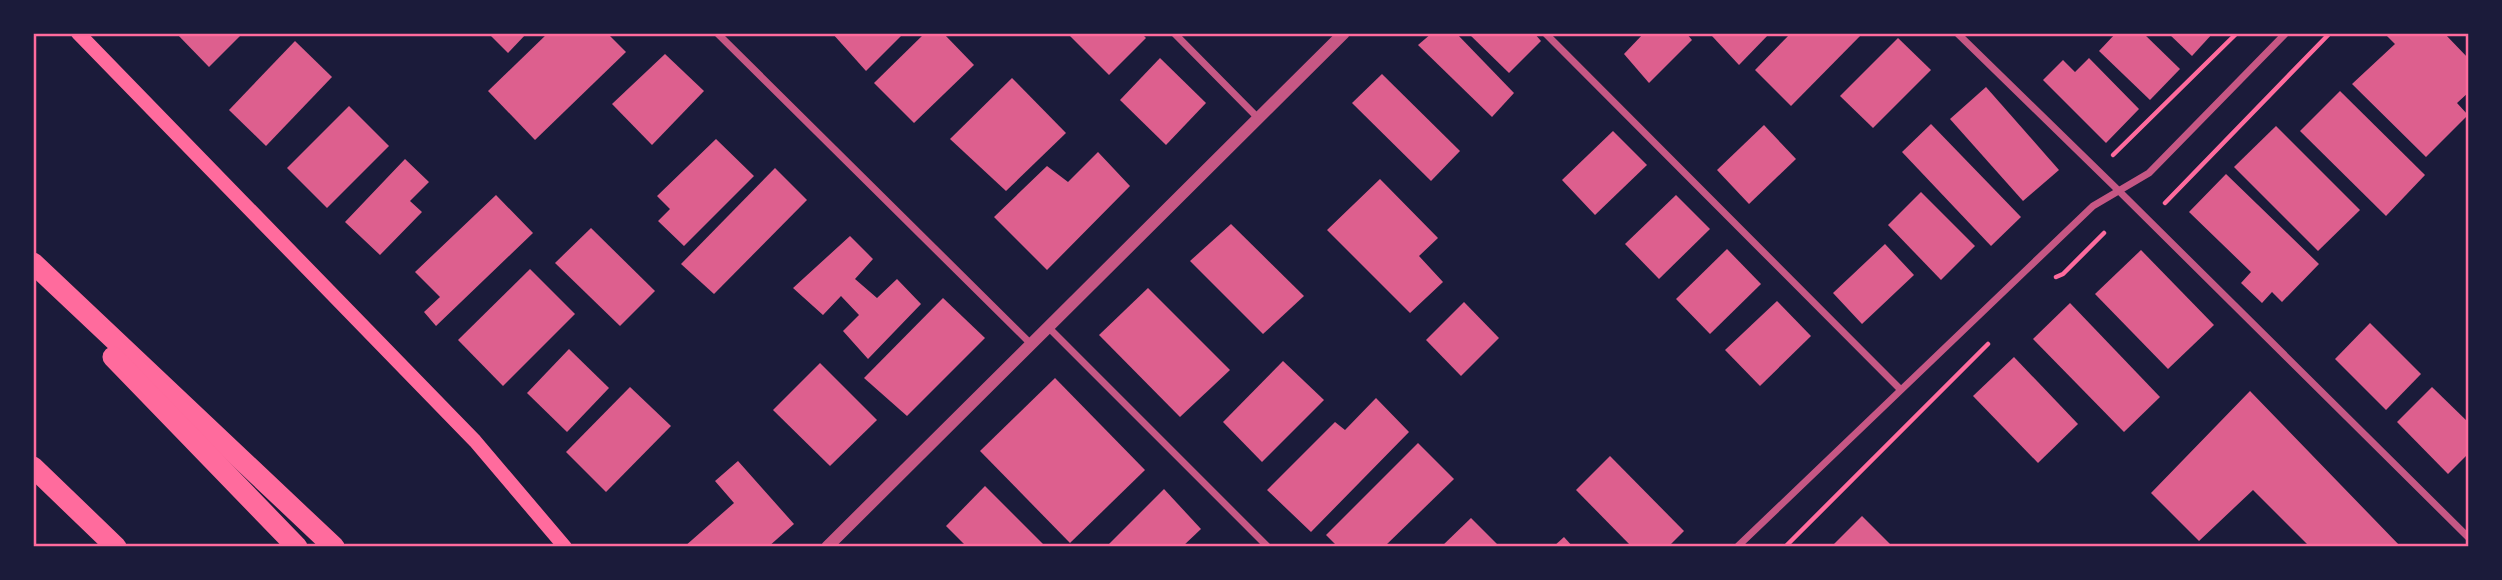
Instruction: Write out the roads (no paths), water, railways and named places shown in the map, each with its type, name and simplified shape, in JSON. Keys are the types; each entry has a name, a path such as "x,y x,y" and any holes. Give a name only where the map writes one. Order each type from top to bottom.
{"highway":[{"path":"33,263 334,547"},
{"path":"33,274 297,547"},
{"path":"33,467 116,547"},
{"path":"33,478 66,501"}],"main road":[{"path":"78,33 475,441 565,547"}],"street":[{"path":"717,33 1031,344"},
{"path":"1174,33 1259,119"},
{"path":"827,547 1344,33"},
{"path":"1545,33 1900,389"},
{"path":"1957,33 2469,538"},
{"path":"1737,547 2093,206 2149,173 2286,33"},
{"path":"1047,327 1268,547"}]}
